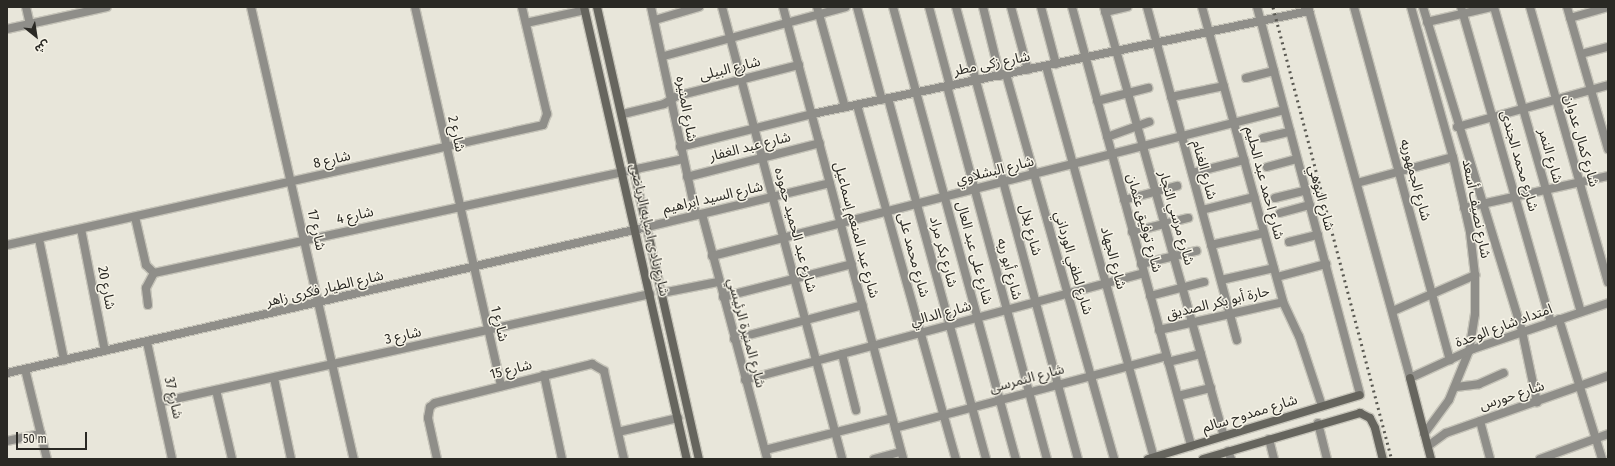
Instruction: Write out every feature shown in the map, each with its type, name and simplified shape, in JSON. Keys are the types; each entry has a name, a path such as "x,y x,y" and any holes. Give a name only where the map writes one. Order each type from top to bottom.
{"main road":[{"name":"شارع نادى امبابه الرياضى","path":"597,7 623,114 699,459"},
{"name":"شارع نادى امبابه الرياضى","path":"585,9 623,171 687,459"},
{"path":"1410,378 1431,459"},
{"name":"شارع ممدوح سالم","path":"1151,458 1360,395"},
{"name":"شارع ممدوح سالم","path":"1203,459 1229,455 1269,439 1318,423 1349,414 1360,413 1370,418 1383,459"}],"street":[{"path":"26,7 30,24"},
{"path":"7,29 87,9 107,7"},
{"name":"شارع 17","path":"251,7 354,459"},
{"name":"شارع 2","path":"415,7 472,267"},
{"name":"شارع 8","path":"7,246 538,128 547,120 522,7"},
{"name":"شارع المنيره","path":"651,7 664,56 670,100 680,147 687,177 699,215"},
{"path":"655,20 699,7"},
{"name":"شارع عبد الحميد حموده","path":"722,7 842,459"},
{"name":"شارع عبد المنعم إسماعيل","path":"783,7 902,456"},
{"path":"664,56 788,23 818,11 846,7"},
{"name":"شارع بكر مراد","path":"857,7 916,204 986,459"},
{"name":"شارع على عبد العال","path":"894,7 1016,459"},
{"name":"شارع أبو ريه","path":"929,7 975,189 1047,459"},
{"name":"شارع بلال","path":"956,7 1078,459"},
{"name":"شارع لطفي الورداني","path":"982,7 1034,174 1114,459"},
{"path":"1011,7 1028,70"},
{"path":"1040,7 1056,64"},
{"name":"شارع توفيق عثمان","path":"1072,7 1191,446"},
{"path":"1105,10 1127,7"},
{"name":"شارع الغنام","path":"1147,7 1237,340"},
{"name":"شارع احمد عبد الحليم","path":"1202,7 1283,302 1299,336 1322,406"},
{"name":"شارع البوهي","path":"1257,7 1360,395"},
{"name":"شارع الجمهوريه","path":"1354,7 1450,360"},
{"name":"شارع نصيف أسعد","path":"1412,7 1453,157 1464,208 1475,275 1475,314 1469,351 1456,387 1424,434"},
{"name":"شارع نصيف أسعد","path":"1423,7 1457,126 1522,331 1537,402"},
{"path":"1427,22 1462,10 1493,7"},
{"name":"شارع النمر","path":"1493,7 1581,312"},
{"name":"شارع كمال عدوان","path":"1530,7 1608,282"},
{"path":"1567,7 1591,90 1604,124 1608,150"},
{"path":"1570,18 1608,7"},
{"path":"526,23 585,9"},
{"path":"1309,9 1393,311 1410,378"},
{"name":"شارع زكى مطر","path":"680,147 857,104 1209,34 1309,9"},
{"name":"شارع مرسي النجار","path":"1105,10 1224,436"},
{"name":"شارع محمد الجندى","path":"1462,10 1515,197 1555,320 1580,387 1602,459"},
{"path":"818,11 845,107"},
{"path":"1581,54 1608,47"},
{"name":"شارع البيلى","path":"623,114 741,80 799,66"},
{"name":"شارع الجهاد","path":"1046,66 1129,366 1151,458"},
{"path":"1246,78 1274,71"},
{"path":"1457,126 1608,85"},
{"path":"1171,97 1224,86"},
{"path":"1097,101 1148,88"},
{"name":"شارع محمد على","path":"857,104 956,459"},
{"name":"شارع البشلاوي","path":"712,256 1284,110"},
{"path":"1107,137 1149,122"},
{"path":"1263,138 1290,132"},
{"name":"شارع عبد الغفار","path":"687,177 820,143"},
{"path":"1357,184 1453,157"},
{"name":"شارع 4","path":"154,273 459,206 683,159"},
{"path":"1267,167 1297,159"},
{"path":"1192,173 1244,160"},
{"path":"1464,208 1608,176"},
{"name":"شارع السيد ابراهيم","path":"647,227 830,183"},
{"path":"1124,200 1178,186"},
{"path":"1275,198 1306,190"},
{"path":"1202,210 1254,197"},
{"path":"1280,213 1310,205"},
{"name":"شارع المنيرة الرئيسي","path":"699,215 712,256 767,459"},
{"path":"134,217 146,265 154,273 146,288 148,305"},
{"path":"1132,232 1188,218"},
{"name":"شارع الطيار فكرى زاهر","path":"7,373 319,304 647,227"},
{"name":"شارع 20","path":"82,229 105,351"},
{"path":"1211,245 1264,233"},
{"path":"1289,242 1318,235"},
{"path":"39,239 64,360"},
{"path":"1141,264 1196,251"},
{"path":"722,297 852,264"},
{"path":"1277,277 1326,264"},
{"name":"شارع 1","path":"472,267 501,386"},
{"path":"1221,280 1274,268"},
{"name":"شارع الدالي","path":"745,380 1144,273"},
{"path":"1393,311 1475,275"},
{"path":"662,293 718,282"},
{"path":"1150,296 1204,282"},
{"name":"شارع 3","path":"161,402 650,294"},
{"name":"حارة أبو بكر الصديق","path":"1160,330 1283,302"},
{"name":"امتداد شارع الوحدة","path":"1410,378 1469,351 1522,331 1608,303"},
{"path":"734,339 862,305"},
{"name":"شارع 37","path":"147,342 172,459"},
{"path":"842,354 856,410"},
{"name":"شارع النمرسى","path":"895,428 1129,366 1201,354"},
{"name":"شارع 15","path":"437,459 428,418 430,407 435,403 592,364 601,367 605,376 618,432"},
{"path":"25,369 47,459"},
{"path":"1456,387 1479,384 1504,373"},
{"path":"544,376 562,459"},
{"name":"شارع حورس","path":"1428,446 1446,433 1608,376"},
{"path":"274,378 291,459"},
{"path":"1178,396 1211,388"},
{"path":"216,390 232,459"},
{"path":"624,459 618,432 678,418"},
{"path":"765,450 892,418"},
{"path":"1480,421 1490,459"},
{"path":"1318,423 1327,459"},
{"path":"7,441 41,434"},
{"path":"1540,459 1608,434"},
{"path":"1269,439 1274,459"},
{"path":"874,459 902,456"}],"railway":[{"path":"1273,7 1392,459"}]}
